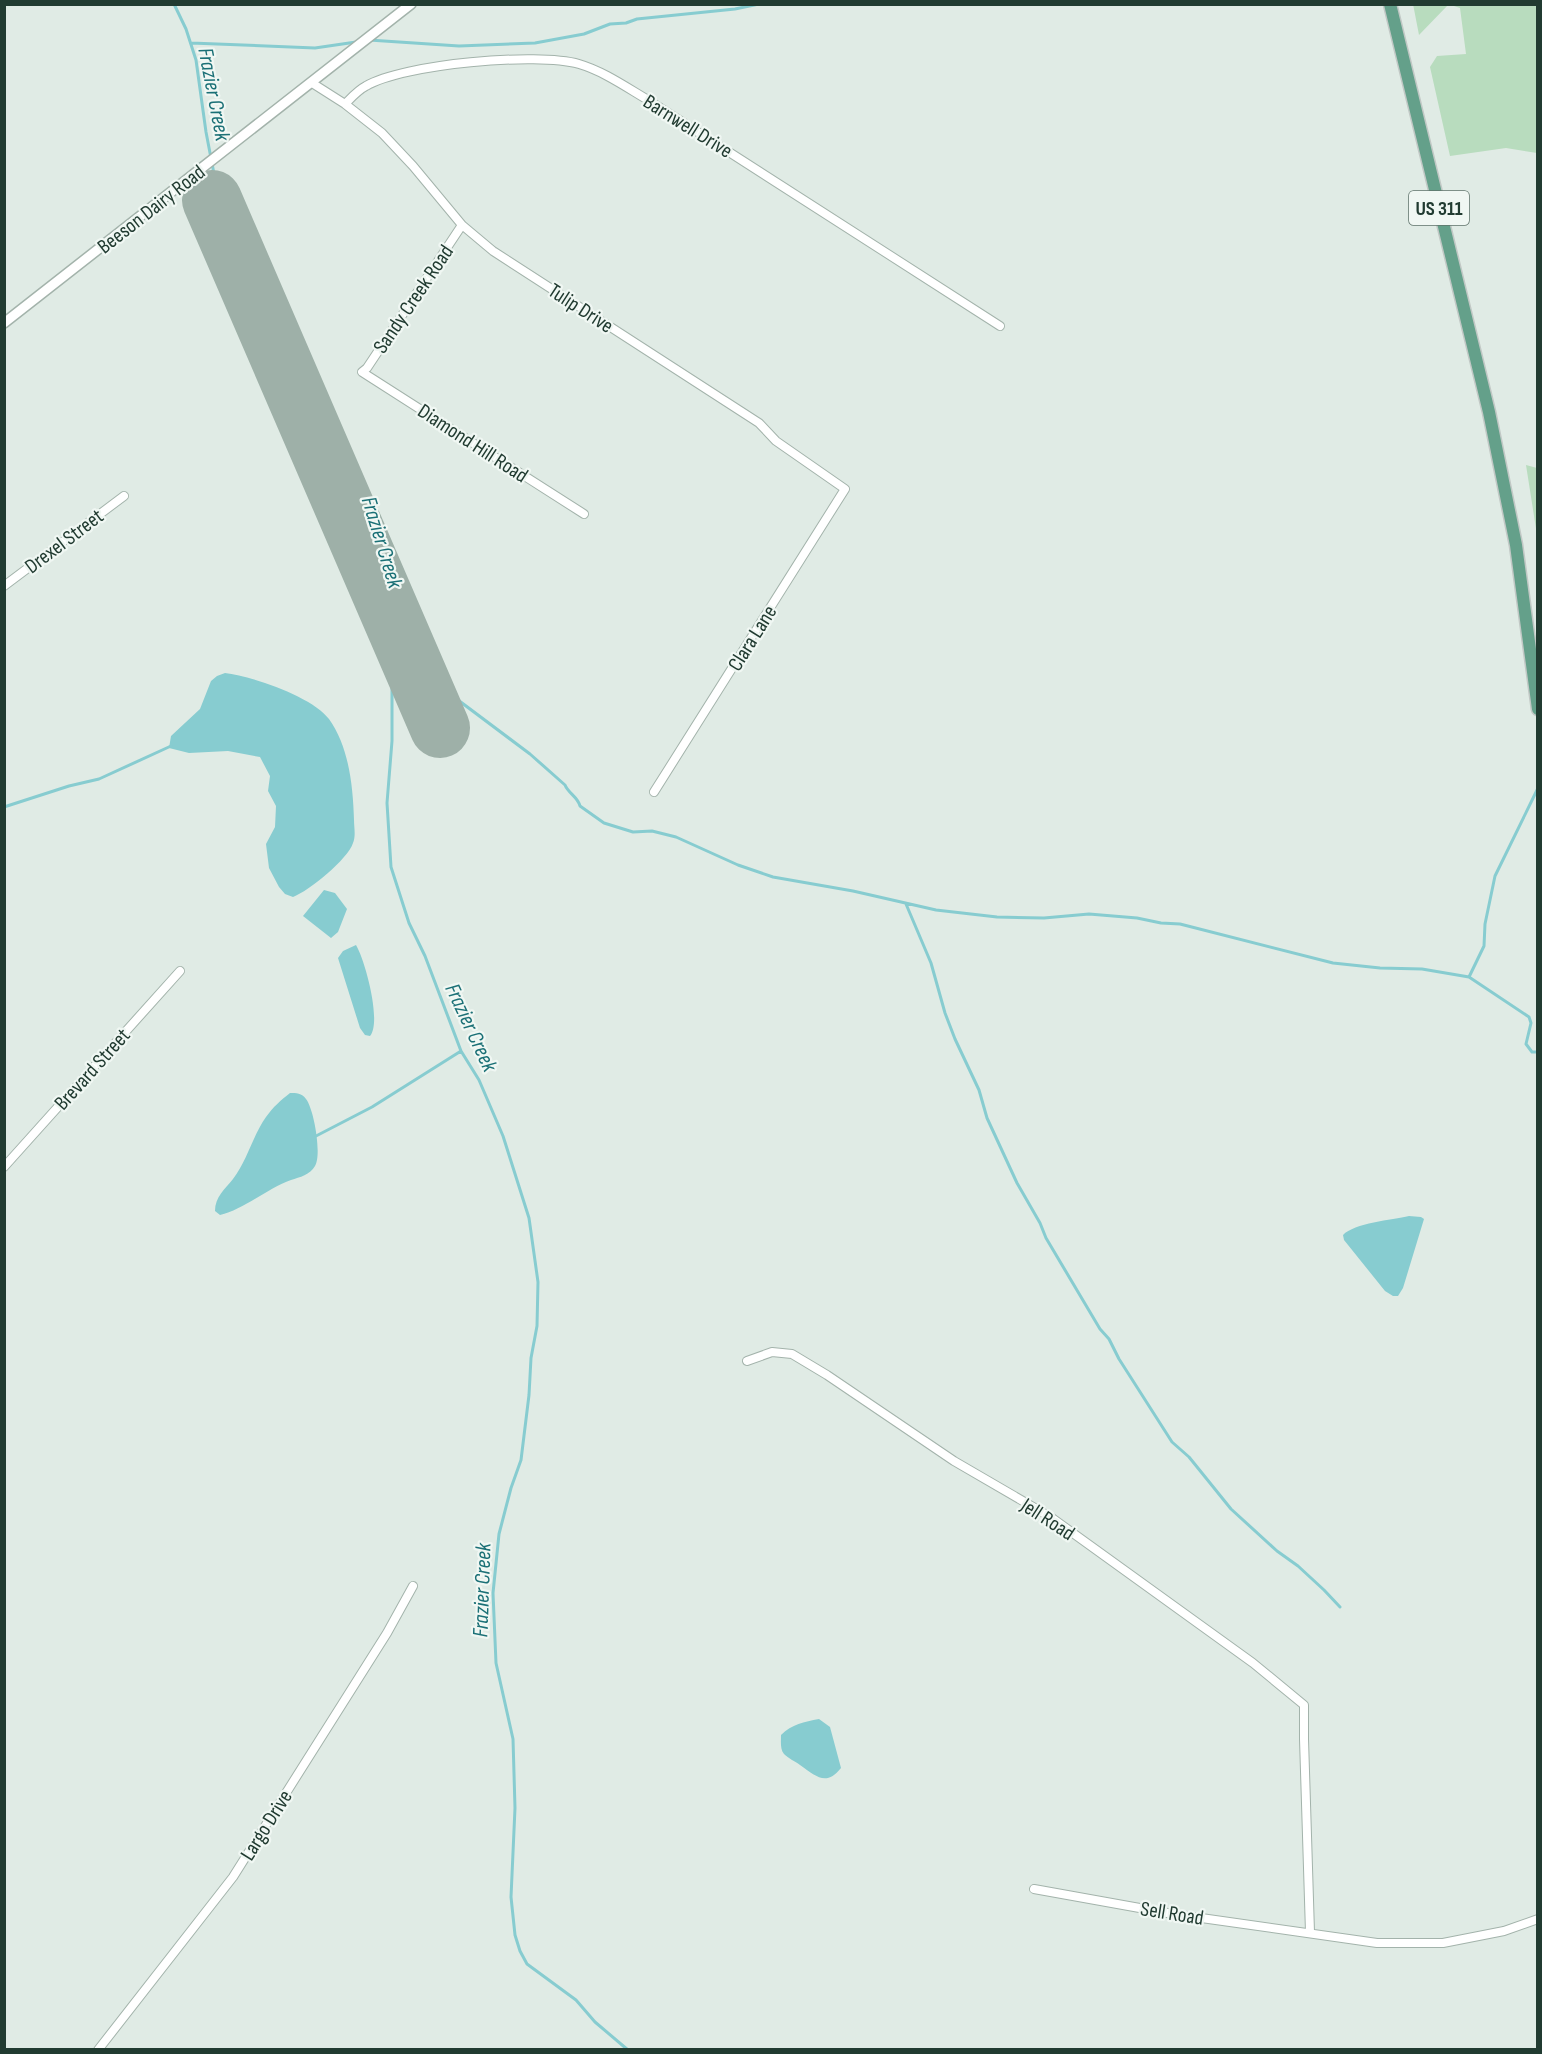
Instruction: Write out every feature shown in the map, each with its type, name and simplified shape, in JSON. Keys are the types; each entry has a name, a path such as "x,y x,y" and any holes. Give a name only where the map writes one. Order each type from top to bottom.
{"main road":[{"name":"US 311","path":"1390,4 1491,423 1516,545 1538,709"}],"street":[{"name":"Beeson Dairy Road","path":"4,323 411,4"},
{"name":"Barnwell Drive","path":"345,104 359,90 371,83 428,68 549,59 580,64 648,100 1000,326"},
{"name":"Tulip Drive","path":"312,83 345,104 382,133 462,225 493,251 759,423 776,441 839,485"},
{"name":"Sandy Creek Road","path":"362,372 367,368 462,225"},
{"name":"Diamond Hill Road","path":"362,372 584,514"},
{"name":"Clara Lane","path":"654,792 845,489 839,485"},
{"name":"Drexel Street","path":"4,586 124,496"},
{"name":"Brevard Street","path":"4,1167 180,971"},
{"name":"Jell Road","path":"747,1361 772,1352 792,1354 827,1375 954,1461 1052,1518 1253,1663 1304,1705 1310,1932"},
{"name":"Largo Drive","path":"98,2049 233,1877 387,1634 413,1586"},
{"name":"Sell Road","path":"1034,1889 1176,1915 1377,1943 1443,1942 1504,1930 1538,1919"}],"green space":[{"path":"1413,4 1447,4 1448,5 1419,35"},
{"path":"1451,5 1537,5 1537,153 1506,148 1450,156 1430,67 1437,56 1466,54 1460,8"},
{"path":"1526,465 1537,468 1537,535"}],"water":[{"path":"225,673 266,683 310,703 321,711 336,730 349,767 355,831 350,850 327,874 293,897 285,894 279,887 269,868 266,844 275,827 276,806 268,791 270,776 260,757 228,751 189,753 169,748 171,736 200,709 211,681"},
{"path":"324,890 335,893 347,909 338,932 331,938 303,916"},
{"path":"356,945 371,991 374,1018 370,1036 365,1035 360,1028 338,958 343,951"},
{"path":"290,1093 304,1097 312,1112 318,1152 315,1166 310,1172 282,1184 238,1209 220,1215 215,1211 219,1197 238,1172 266,1117"},
{"path":"1409,1216 1424,1219 1403,1288 1398,1296 1393,1296 1385,1291 1344,1240 1343,1235 1364,1225"},
{"path":"819,1719 830,1727 841,1768 836,1774 826,1778 816,1776 788,1757 784,1754 781,1745 781,1735 789,1728"}],"waterway":[{"name":"Frazier Creek","path":"174,4 186,29 196,60 206,132 219,200 224,247 280,354 316,410 347,482 363,540 380,580 391,624 392,648 392,741 387,803 391,867 409,923 425,956 461,1051 479,1080 503,1136 529,1218 538,1282 537,1326 531,1358 521,1460 499,1534 493,1593 496,1663 513,1739 515,1808 511,1897 515,1935 527,1964 576,2000 595,2022 628,2050"},
{"path":"369,40 459,46 535,43 584,34 610,24 626,23 637,19 735,9 759,4"},
{"path":"191,43 315,48 356,42"},
{"path":"392,648 530,754 565,785 580,806 604,823 633,832 652,831 676,837 738,865 773,877 853,891 936,910 997,917 1044,918 1089,914 1137,918 1180,924 1333,963 1380,968 1422,969 1469,977 1529,1017 1531,1023 1526,1044 1532,1052 1538,1052"},
{"path":"4,807 99,779 171,746"},
{"path":"1469,977 1484,946 1485,924 1495,876 1538,788"},
{"path":"906,904 931,963 945,1013 979,1090 987,1118 1046,1238 1100,1329 1109,1339 1119,1359 1172,1442 1189,1457 1231,1509 1277,1551 1298,1566 1340,1607"},
{"path":"316,1136 372,1107 461,1051"}],"runway":[{"path":"212,200 440,728"}]}
